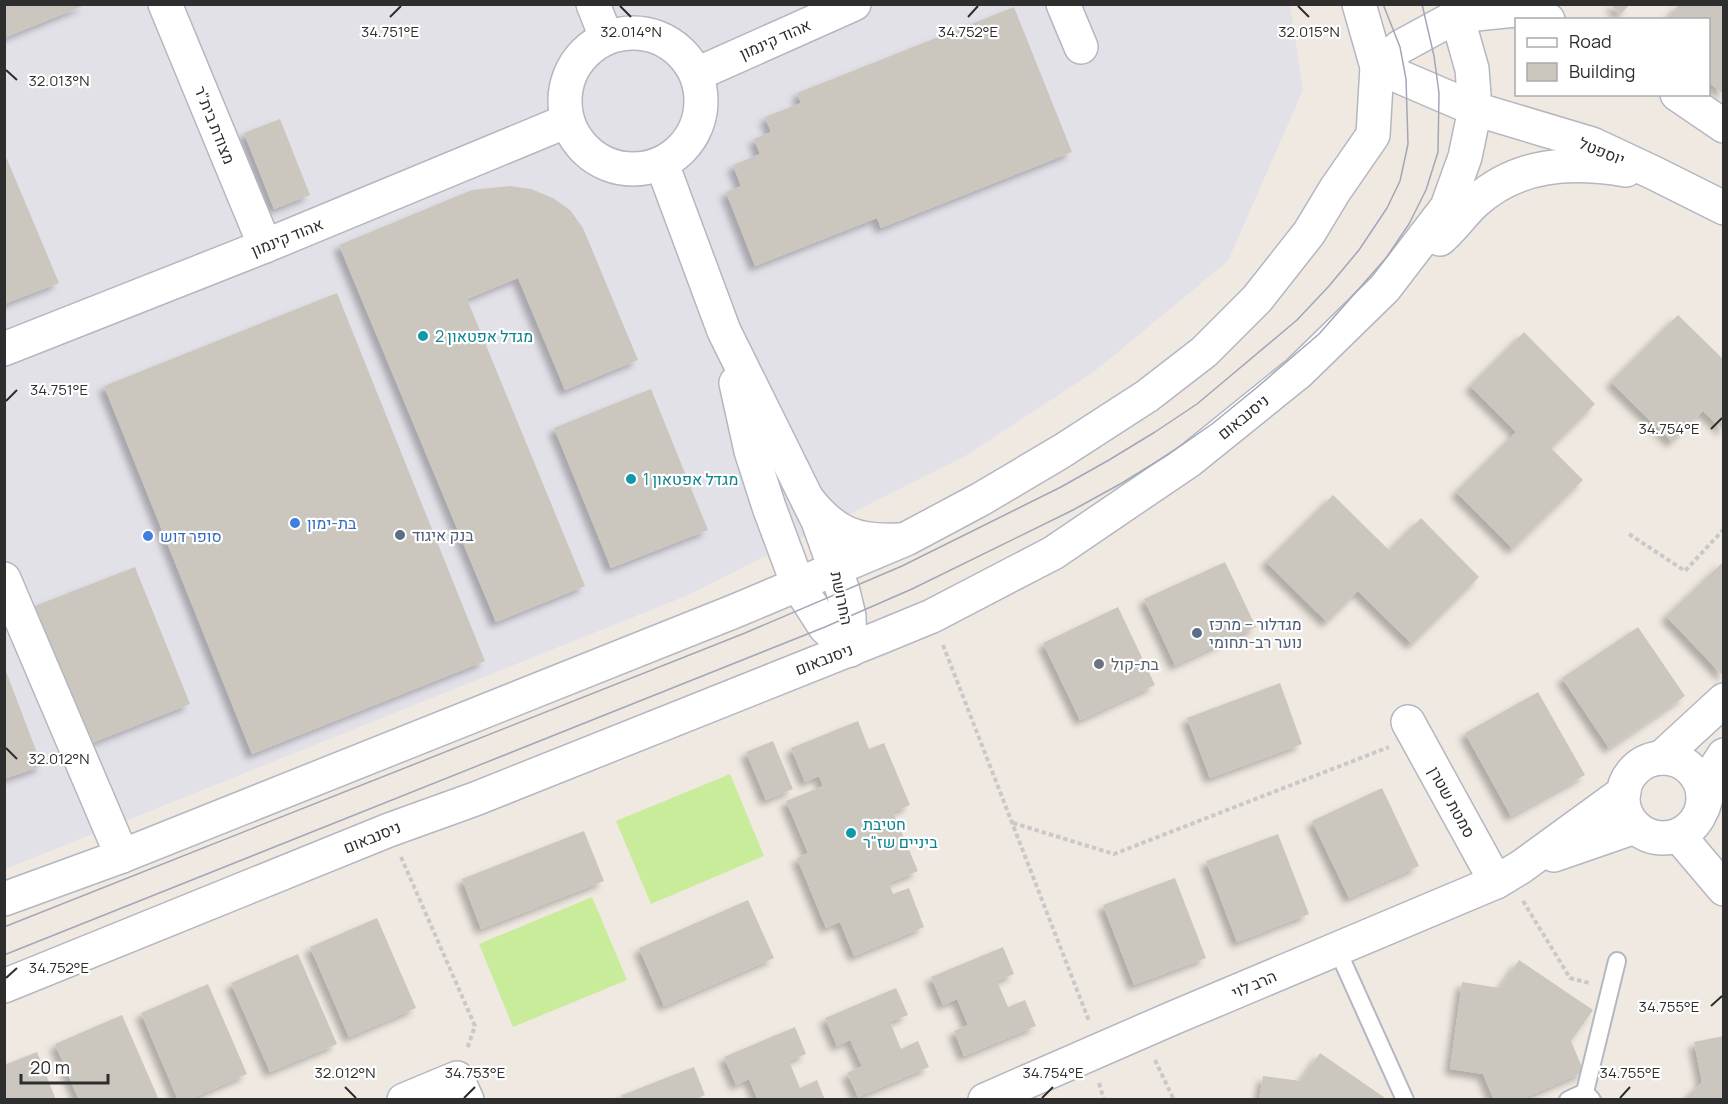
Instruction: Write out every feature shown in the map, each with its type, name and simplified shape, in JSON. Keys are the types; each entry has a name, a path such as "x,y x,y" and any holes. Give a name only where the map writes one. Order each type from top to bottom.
{"main road":[{"name":"מצודת בית\"ר","path":"165,4 265,246"},
{"path":"593,4 606,37"},
{"name":"אהוד קינמון","path":"697,74 854,4"},
{"path":"1064,4 1081,46"},
{"path":"4,899 122,856 798,585 906,539 981,499 1062,451 1147,396 1204,352 1257,299 1309,233 1373,135 1377,67 1359,4"},
{"path":"1377,67 1400,47 1455,10 1515,10 1541,18"},
{"path":"1455,10 1472,69 1475,109"},
{"path":"641,32 659,37 674,46 687,58 697,74 702,94 701,116 693,136 680,152 662,164 639,170 616,167 595,158 578,142 567,121 564,101 567,81 575,63 588,48 606,37 641,32"},
{"name":"יוספטל","path":"1377,67 1475,109 1592,144 1724,208"},
{"path":"1680,96 1724,126"},
{"name":"ניסנבאום","path":"4,986 389,830 475,799 850,650 932,616 1053,553 1190,460 1299,372 1385,288 1447,207 1465,157 1475,109"},
{"name":"אהוד קינמון","path":"4,349 265,246 567,121"},
{"name":"החרושת","path":"662,164 724,332 818,521 836,569 849,616 850,650"},
{"path":"1385,288 1446,234 1475,202 1506,179 1540,168 1564,166 1596,165 1654,173"},
{"name":"החרושת","path":"724,332 751,451 798,585 825,627 850,650"},
{"path":"808,500 822,517 844,533 872,539 906,539"},
{"path":"4,579 122,856"},
{"path":"1661,758 1724,700"},
{"name":"סמטת שטרן","path":"1412,729 1508,875"},
{"path":"1724,755 1715,769 1692,822 1667,839 1645,834 1635,827 1628,818 1623,792 1628,779 1637,768 1648,761 1661,758 1674,759 1694,773 1702,789 1692,822 1724,889"},
{"name":"הרב לוי","path":"1508,875 1623,792"},
{"path":"1692,822 1724,853"},
{"name":"הרב לוי","path":"985,1100 1508,875 1635,827"},
{"path":"404,1100 457,1078 467,1100"}],"lane":[{"path":"1337,949 1405,1100"},
{"path":"1568,1100 1588,1096 1617,961"}],"path":[{"path":"1629,534 1685,571 1724,529"},
{"path":"932,616 1101,1050"},
{"path":"1012,823 1114,854 1412,729"},
{"path":"389,830 475,1026"},
{"path":"1508,875 1570,978 1610,988"},
{"path":"1142,1032 1174,1100"}],"shaded area":[{"path":"5,5 1290,5 1303,90 1228,261 1095,371 967,455 686,596 5,869"}],"green space":[{"path":"730,774 764,856 651,904 616,821"},
{"path":"592,897 627,980 513,1027 479,944"}],"building":[{"path":"4,4 85,4 85,5 4,38"},
{"path":"1610,4 1630,4 1620,15"},
{"path":"1679,4 1724,4 1724,94 1710,84 1710,18 1668,18"},
{"path":"1014,7 1072,152 881,228 877,218 755,266 726,192 741,186 733,165 760,154 754,139 771,132 765,117 801,103 797,93"},
{"path":"280,119 310,195 274,209 244,133"},
{"path":"4,152 59,283 4,304"},
{"path":"510,186 531,189 553,198 570,210 583,228 638,360 565,390 518,278 467,299 585,586 496,622 339,245 472,190"},
{"name":"בת-ימון","path":"337,293 485,661 252,754 104,386"},
{"path":"1678,315 1724,360 1724,431 1703,411 1672,442 1611,382"},
{"path":"1524,332 1595,404 1551,448 1583,480 1513,549 1456,492 1516,432 1470,386"},
{"name":"מגדל אפטאון 1","path":"651,389 708,530 611,568 554,428"},
{"path":"1333,495 1389,550 1421,518 1479,577 1412,644 1358,591 1327,622 1266,562"},
{"path":"1724,561 1724,677 1666,616"},
{"path":"1225,562 1256,627 1175,665 1144,599"},
{"path":"135,567 190,704 87,745 32,607"},
{"name":"בת-קול","path":"1118,607 1155,685 1080,720 1043,643"},
{"path":"1638,627 1685,696 1609,748 1562,678"},
{"path":"4,666 42,766 4,779"},
{"path":"1280,683 1302,744 1210,778 1187,718"},
{"path":"1538,692 1585,775 1511,816 1465,733"},
{"name":"חטיבת ביניים שז\"ר","path":"858,721 869,749 884,743 910,805 893,812 918,871 889,883 893,894 909,888 924,927 854,956 840,922 826,928 797,858 808,853 786,801 823,786 819,776 805,782 791,748"},
{"path":"773,741 793,789 766,800 746,752"},
{"path":"1382,788 1419,866 1349,898 1312,821"},
{"path":"584,831 604,881 481,929 462,879"},
{"path":"1278,834 1309,914 1237,942 1206,861"},
{"path":"1175,878 1206,958 1134,985 1103,905"},
{"path":"748,900 774,958 664,1006 639,948"},
{"path":"377,918 416,1008 349,1037 310,947"},
{"path":"1003,947 1014,974 997,981 1008,1007 1025,1000 1036,1026 964,1056 954,1031 968,1025 957,999 943,1005 931,977"},
{"path":"298,954 337,1044 270,1072 231,983"},
{"path":"1519,960 1593,1010 1571,1041 1584,1072 1519,1100 1494,1100 1483,1074 1450,1069 1462,982 1500,988"},
{"path":"208,984 247,1074 188,1100 178,1100 141,1013"},
{"path":"896,988 908,1015 890,1022 901,1049 918,1041 929,1067 858,1097 847,1073 862,1066 850,1040 837,1046 825,1018"},
{"path":"122,1015 159,1100 79,1100 55,1044"},
{"path":"795,1027 806,1054 789,1061 800,1088 817,1080 825,1100 758,1100 749,1079 736,1085 724,1057"},
{"path":"1724,1036 1724,1100 1684,1100 1702,1082 1694,1042"},
{"path":"37,1052 56,1100 4,1100 4,1065"},
{"path":"1320,1053 1388,1100 1259,1100 1263,1076 1301,1081"},
{"path":"694,1067 705,1095 693,1100 623,1100 622,1095"}],"tram line":[{"path":"4,927 745,633 902,566 1061,487 1155,432 1197,404 1297,320 1329,286 1359,250 1387,208 1400,181 1408,144 1406,79 1400,47 1383,4"},
{"path":"4,955 825,627 912,589 1073,510 1169,454 1212,424 1319,334 1386,258 1409,224 1426,190 1438,152 1439,93 1434,56 1422,4"}],"place":[{"name":"מגדל אפטאון 2","path":"423,336"},
{"name":"מגדל אפטאון 1","path":"631,479"},
{"name":"בת-ימון","path":"295,523"},
{"name":"בנק איגוד","path":"400,535"},
{"name":"סופר דוש","path":"148,536"},
{"name":"מגדלור – מרכז נוער רב-תחומי","path":"1197,633"},
{"name":"בת-קול","path":"1099,664"},
{"name":"חטיבת ביניים שז\"ר","path":"851,833"}]}
